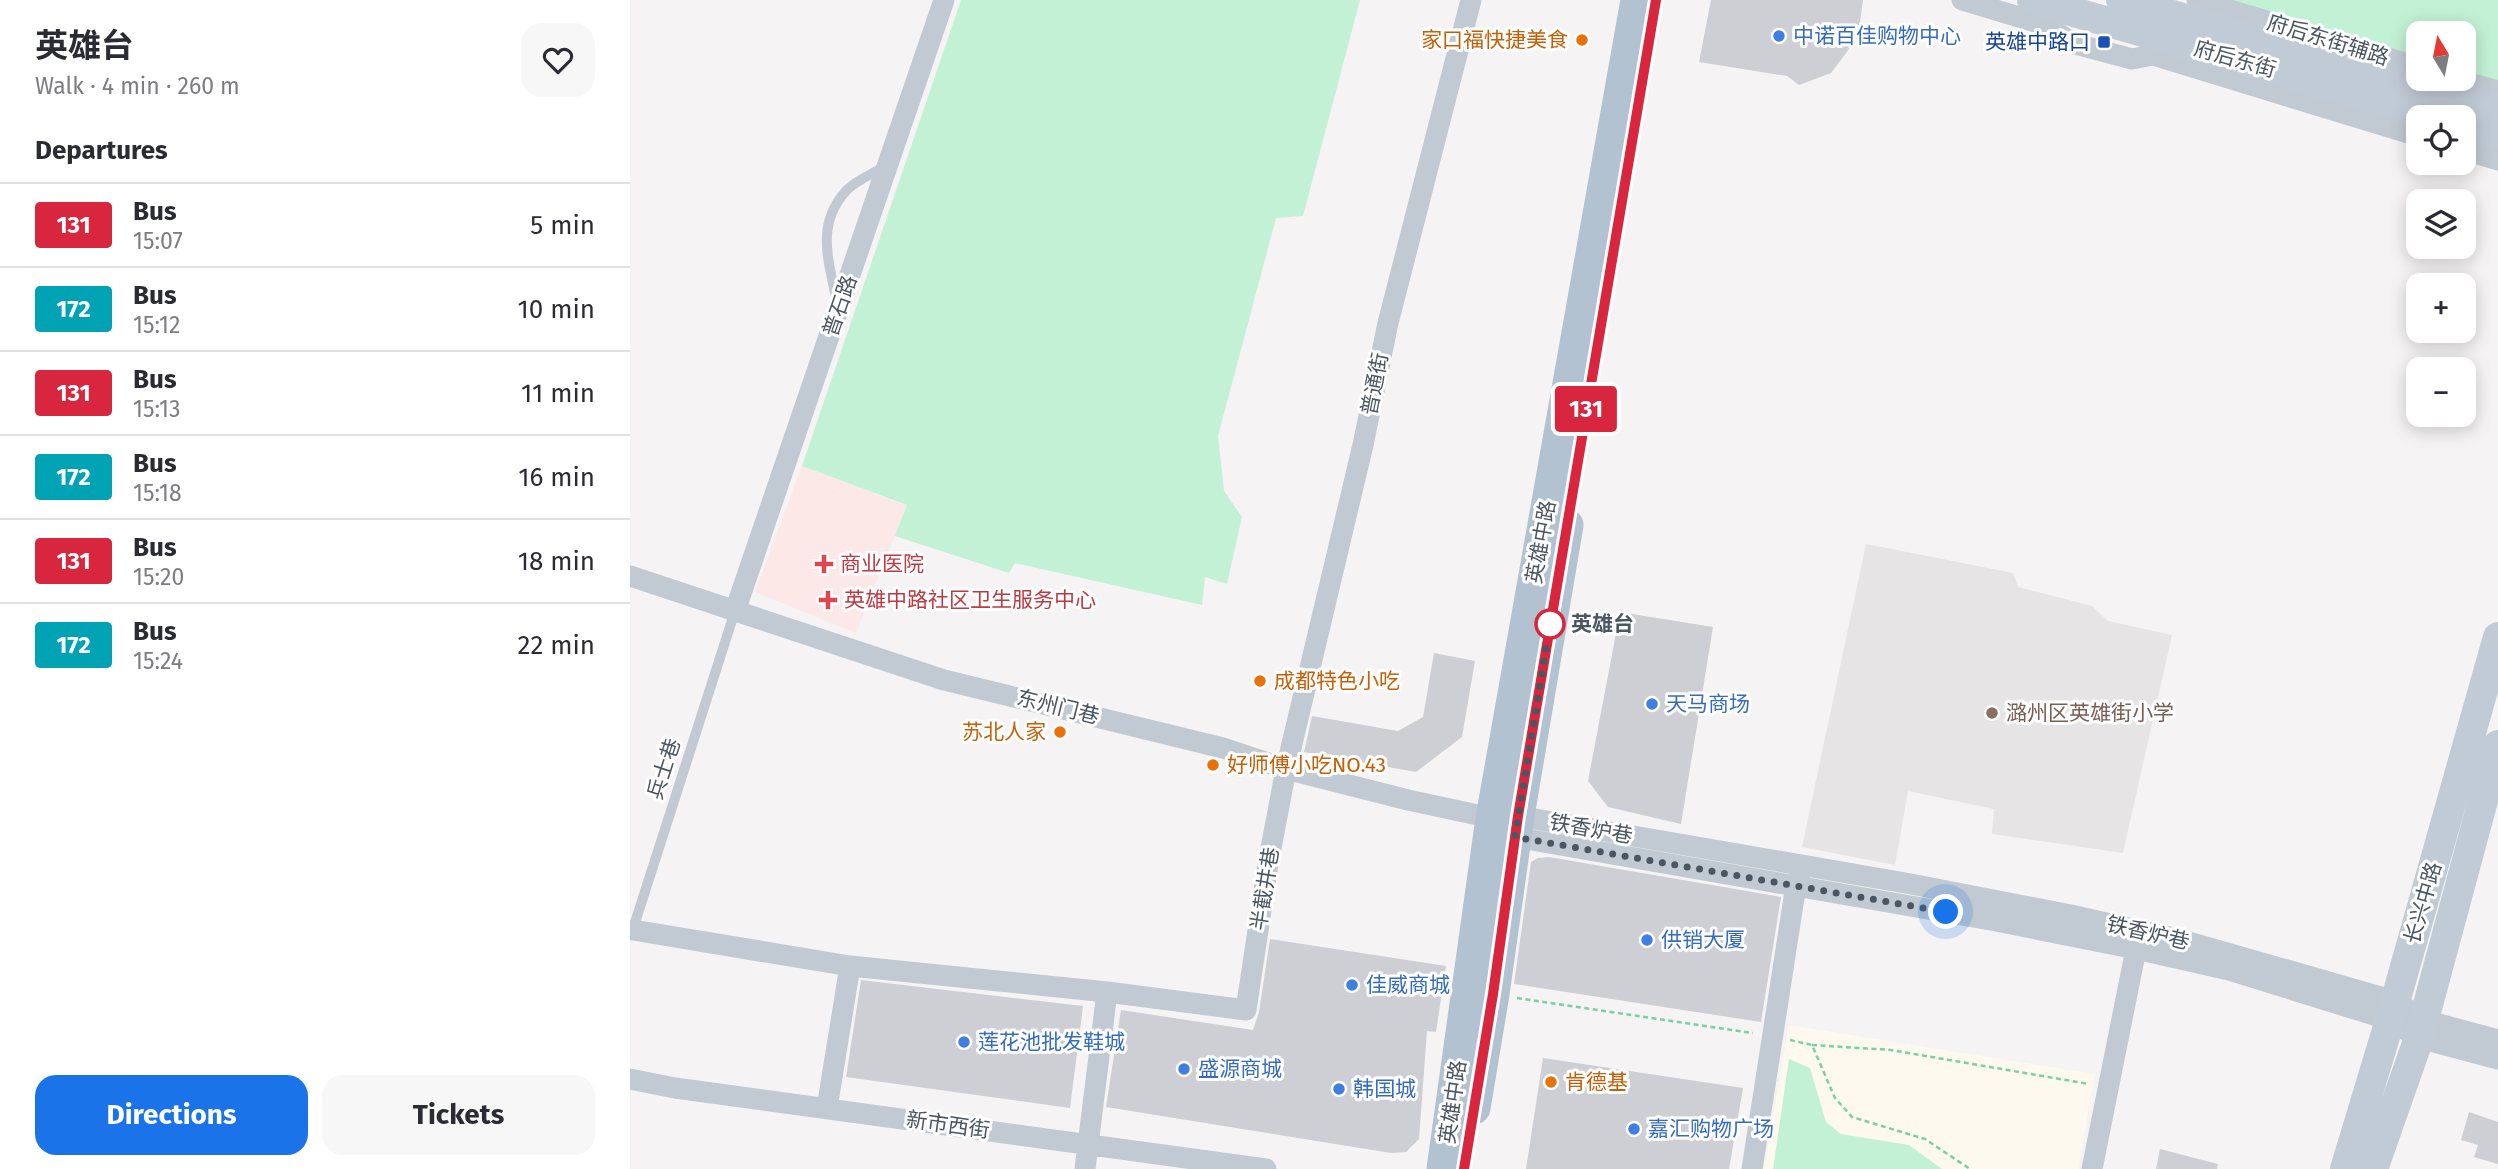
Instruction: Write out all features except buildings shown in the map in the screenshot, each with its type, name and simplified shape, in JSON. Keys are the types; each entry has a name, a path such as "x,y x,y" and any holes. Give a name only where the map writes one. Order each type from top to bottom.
{"main road":[{"name":"英雄中路","path":"1464,1169 1493,994 1508,824 1637,0"},
{"name":"英雄中路","path":"1443,1169 1508,824 1656,0"},
{"name":"府后东街","path":"2032,0 2406,108"},
{"name":"府后东街","path":"2121,0 2498,110"},
{"path":"2476,129 2498,135"},
{"name":"长兴中路","path":"2345,1169 2393,1011 2498,637"},
{"name":"长兴中路","path":"2373,1169 2421,1029 2498,745"}],"street":[{"name":"普石路","path":"735,611 944,0"},
{"name":"普通街","path":"1286,769 1363,445 1388,323 1471,0"},
{"path":"1962,0 2046,25 2072,43 2132,59 2153,55 2406,132"},
{"name":"府后东街辅路","path":"2197,0 2406,63"},
{"path":"2476,85 2498,91"},
{"path":"2476,154 2498,160"},
{"name":"东州门巷","path":"630,576 944,680 1223,748 1286,769 1508,824"},
{"name":"半截井巷","path":"1107,992 1245,1010 1286,769"},
{"name":"铁香炉巷","path":"1508,824 1799,875 1911,884 2136,939 2229,970 2393,1011 2421,1029"},
{"path":"1752,1169 1799,875"},
{"path":"631,934 850,966 1107,992 1085,1169"},
{"path":"2092,1169 2136,939"},
{"path":"827,1108 850,966"},
{"path":"2421,1029 2498,1040"},
{"path":"2421,1029 2498,1059"},
{"name":"新市西街","path":"630,1079 1266,1169"}],"lane":[{"path":"839,310 826,247 828,220 847,190 889,163"},
{"name":"兵士巷","path":"631,934 735,611"}],"path":[{"path":"1493,994 1812,1045 1891,1050 2108,1087"},
{"path":"1812,1045 1835,1098 1852,1116 1925,1139 1970,1169"}],"shaded area":[{"name":"商业医院","path":"802,466 907,506 856,633 755,592"},
{"name":"潞州区英雄街小学","path":"1866,544 2013,573 2018,587 2092,606 2108,621 2172,635 2123,853 1992,834 1994,809 1908,791 1895,865 1802,847"},
{"path":"1789,1025 2095,1074 2078,1169 1764,1169"}],"green space":[{"path":"961,0 1360,0 1303,216 1276,218 1218,436 1224,491 1242,517 1227,584 1205,577 1202,605 1015,563 1009,573 895,536 907,505 802,466"},
{"path":"2216,0 2498,0 2498,83 2476,77 2476,21 2406,21 2406,56"},
{"path":"1789,1059 1810,1068 1826,1122 1841,1134 1909,1145 1942,1169 1773,1169"}],"bus line":[{"name":"131","path":"1464,1169 1493,994 1518,816 1656,0"}],"place":[{"name":"中诺百佳购物中心","path":"1779,36"},
{"name":"家口福快捷美食","path":"1582,40"},
{"name":"英雄中路口","path":"2104,42"},
{"name":"商业医院","path":"824,564"},
{"name":"英雄中路社区卫生服务中心","path":"828,600"},
{"name":"英雄台","path":"1550,624"},
{"name":"成都特色小吃","path":"1260,681"},
{"name":"天马商场","path":"1652,704"},
{"name":"潞州区英雄街小学","path":"1992,713"},
{"name":"苏北人家","path":"1060,732"},
{"name":"好师傅小吃NO.43","path":"1213,765"},
{"name":"供销大厦","path":"1647,940"},
{"name":"佳威商城","path":"1352,985"},
{"name":"莲花池批发鞋城","path":"964,1042"},
{"name":"盛源商城","path":"1184,1069"},
{"name":"肯德基","path":"1551,1082"},
{"name":"韩国城","path":"1339,1089"},
{"name":"嘉汇购物广场","path":"1634,1129"}],"route":[{"path":"1550,624 1515,837 1946,912"}]}
